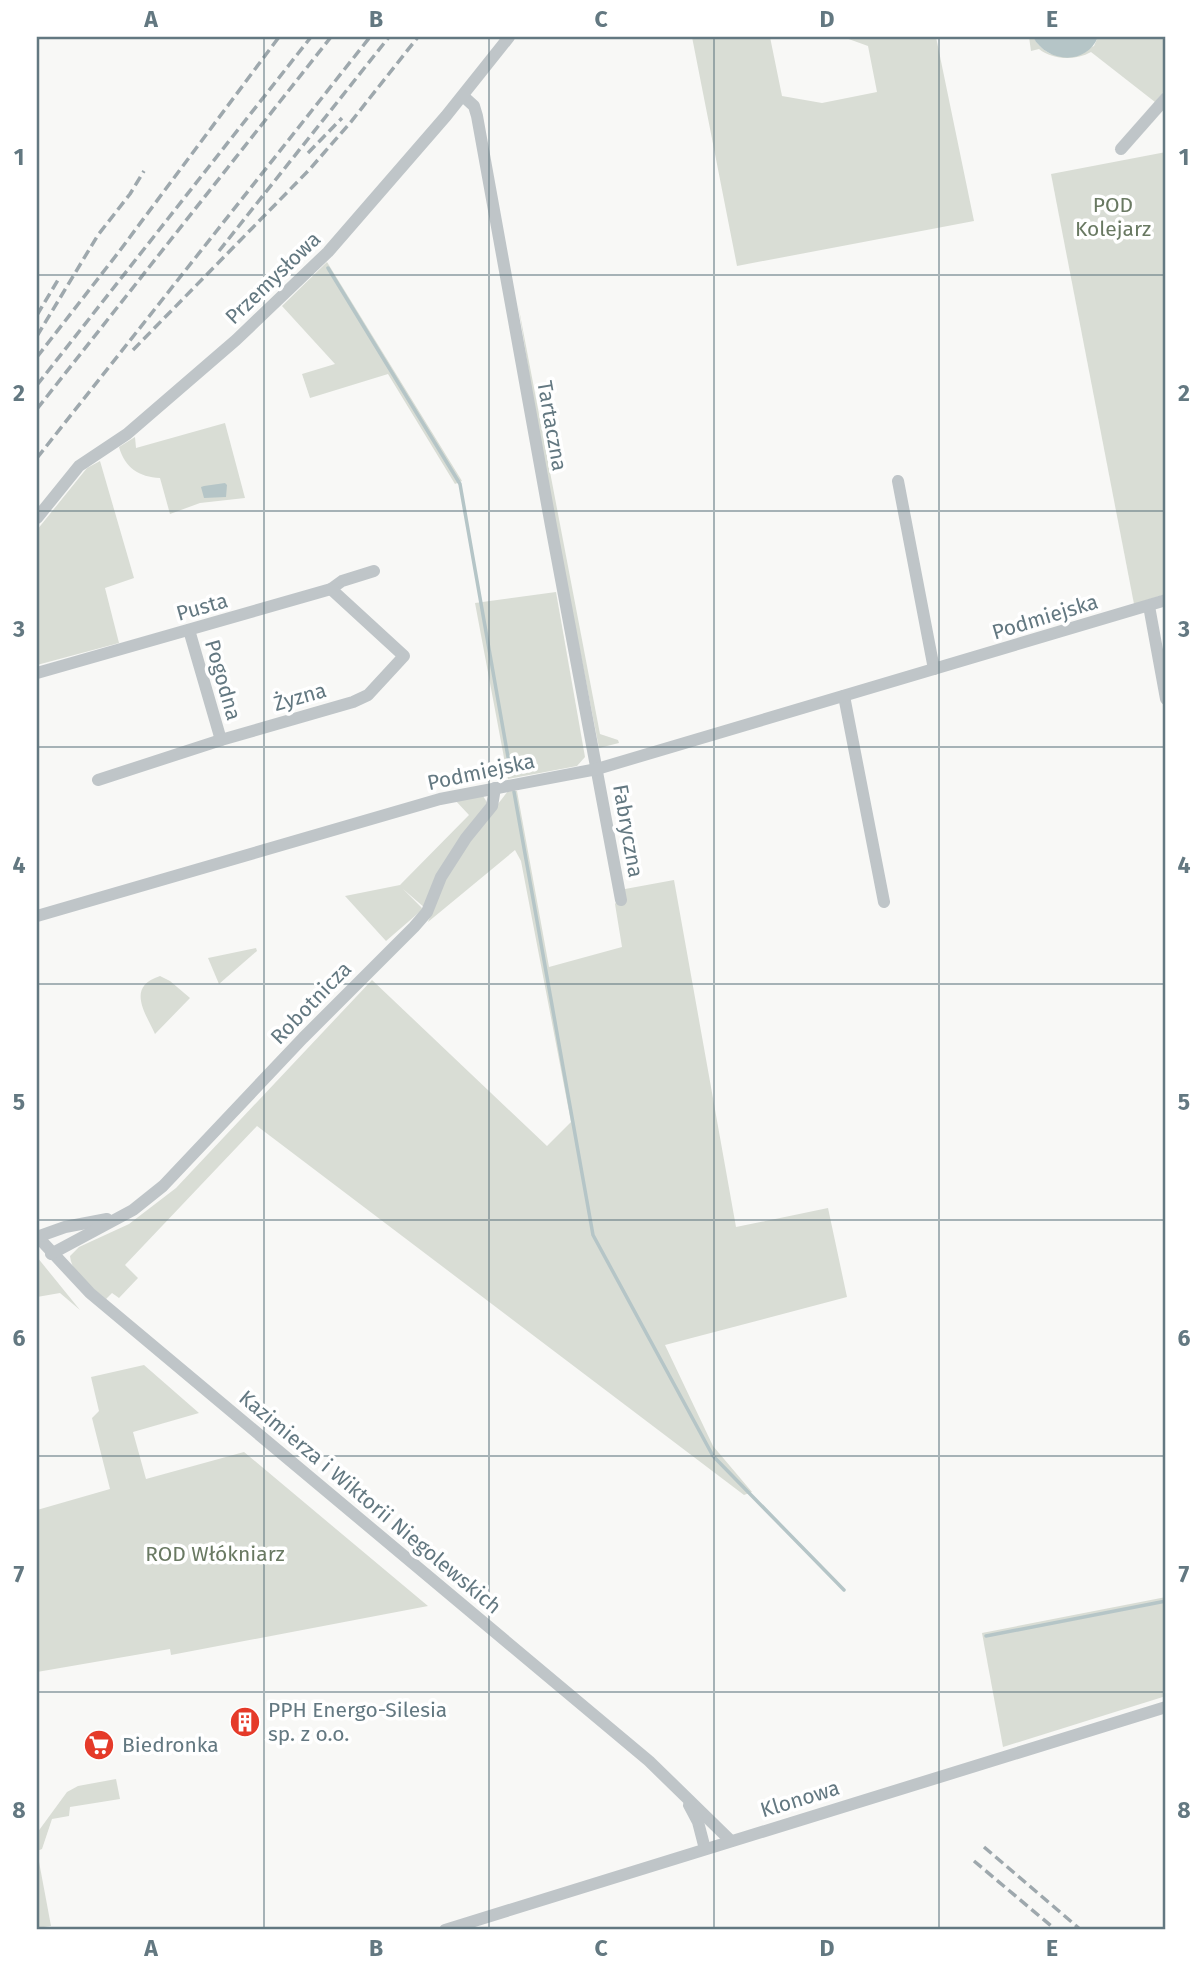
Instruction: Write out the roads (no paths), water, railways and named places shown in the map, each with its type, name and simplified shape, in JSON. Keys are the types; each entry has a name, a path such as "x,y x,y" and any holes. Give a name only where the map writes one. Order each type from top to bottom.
{"street":[{"name":"Przemysłowa","path":"37,518 79,466 127,434 236,341 328,252 463,96 509,37"},
{"name":"Tartaczna","path":"463,96 474,107 477,116 597,769"},
{"path":"1121,149 1166,98"},
{"path":"898,481 934,669"},
{"name":"Pusta","path":"37,673 331,589 342,581 374,571"},
{"name":"Żyzna","path":"98,780 361,699 404,656 331,589"},
{"name":"Podmiejska","path":"37,916 455,795 597,769 1166,600"},
{"path":"1149,606 1166,699"},
{"name":"Pogodna","path":"188,631 221,740"},
{"path":"844,696 884,902"},
{"name":"Fabryczna","path":"597,769 621,900"},
{"name":"Robotnicza","path":"51,1254 141,1205 178,1171 254,1088 414,927 427,912 442,877 466,838 492,806 495,788"},
{"name":"Robotnicza","path":"37,1237 65,1227 118,1217"},
{"name":"Kazimierza i Wiktorii Niegolewskich","path":"37,1237 90,1293 640,1753 681,1793"},
{"name":"Klonowa","path":"445,1930 1166,1707"},
{"path":"681,1793 731,1840"},
{"path":"681,1793 698,1822 705,1849"}],"waterway":[{"path":"328,268 460,484 511,774"},
{"path":"514,792 593,1235 713,1456 844,1590"},
{"path":"986,1636 1166,1601"}],"railway":[{"path":"37,357 279,37"},
{"path":"37,385 311,37"},
{"path":"37,409 331,37"},
{"path":"37,458 370,37"},
{"path":"219,251 389,37"},
{"path":"133,350 309,170 418,37"},
{"path":"308,153 342,118"},
{"path":"37,336 98,235 144,171"},
{"path":"37,315 58,280"},
{"path":"984,1847 1081,1930"},
{"path":"974,1861 1056,1930"}],"place":[{"name":"PPH Energo-Silesia sp. z o.o.","path":"245,1722"},
{"name":"Biedronka","path":"99,1745"}],"park label":[{"name":"POD Kolejarz","path":"1113,217"},
{"name":"ROD Włókniarz","path":"215,1554"}]}
